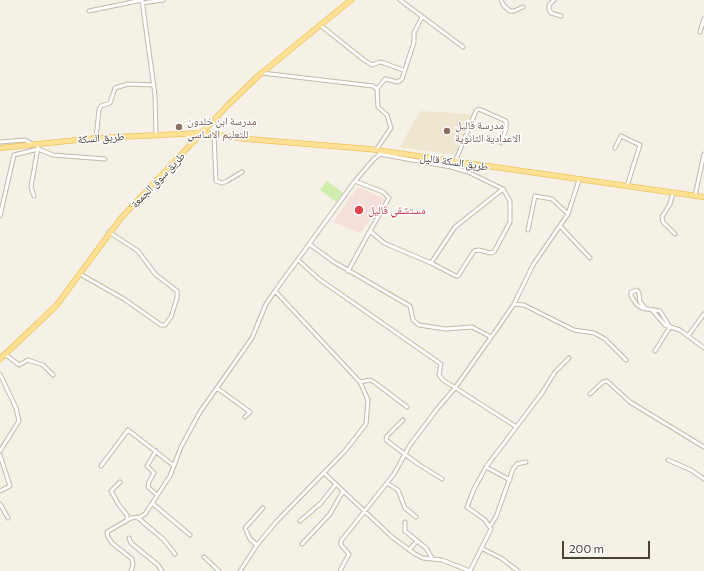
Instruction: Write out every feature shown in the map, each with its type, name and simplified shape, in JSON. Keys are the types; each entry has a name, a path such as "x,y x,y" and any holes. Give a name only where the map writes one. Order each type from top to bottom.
{"main road":[{"name":"طريق سوق الجمعة","path":"0,359 56,306 110,232 229,104 262,73 350,0"},
{"name":"طريق السكة قاليل","path":"203,133 369,149 379,152 704,197"},
{"name":"طريق السكة","path":"0,148 32,144 38,146 96,138 203,133"}],"street":[{"path":"88,11 142,0 156,112 156,135"},
{"path":"142,3 163,0"},
{"path":"400,0 463,47"},
{"path":"501,0 504,6 510,11 523,7"},
{"path":"554,0 549,9 551,13 561,16"},
{"path":"131,571 133,564 132,559 112,543 107,534 109,530 127,520 145,514 170,476 173,465 200,412 252,338 266,304 355,181 379,152 391,128 387,115 378,107 377,89 385,79 398,82 402,80 403,70 414,42 414,33 422,17"},
{"path":"700,32 704,19"},
{"path":"320,25 372,65 384,63 403,70"},
{"path":"262,73 373,86 377,89"},
{"path":"96,138 99,110 101,106 110,103 115,88 128,84 153,86"},
{"path":"455,162 476,111 479,109 506,122 506,129 501,143"},
{"path":"214,135 216,181 222,183 242,172"},
{"path":"615,148 621,136 640,145 627,186"},
{"path":"0,142 25,140 32,144"},
{"path":"34,196 30,187 38,146"},
{"path":"0,216 12,157 15,154 38,146 54,155 105,159"},
{"path":"369,149 373,153 374,159"},
{"path":"370,231 384,243 458,276 474,251 479,250 488,253 494,252 510,222 510,201 503,189 468,172 379,152"},
{"path":"694,196 704,154"},
{"path":"340,571 350,554 340,543 387,483 399,465 404,454 437,408 455,388 514,304 533,265 568,214 579,180"},
{"path":"348,271 389,198 383,192 355,181"},
{"path":"431,263 455,227 503,189"},
{"path":"673,193 662,217 663,222 675,234"},
{"path":"528,230 534,196 552,199 568,214"},
{"path":"560,227 590,258"},
{"path":"80,274 124,299 161,325 165,325 171,317 177,298 177,292 155,274 138,251 110,232"},
{"path":"310,244 348,271 410,306 413,320 420,325 445,329 472,327 491,337"},
{"path":"298,260 319,279 442,364 439,375 443,380 515,426"},
{"path":"646,309 640,302 639,293 636,290 631,292 631,296 637,305 646,309 660,311"},
{"path":"240,571 257,545 276,522 345,451 366,424 368,400 360,382 275,291"},
{"path":"514,304 524,305 574,330 594,333 605,339 626,360"},
{"path":"652,310 658,318 670,327 680,330 704,348"},
{"path":"658,318 660,311"},
{"path":"660,311 670,327"},
{"path":"688,336 704,314"},
{"path":"655,351 670,327"},
{"path":"5,354 19,365 28,360 43,365 52,375"},
{"path":"490,526 467,506 486,467 515,426 530,410 555,372 569,358"},
{"path":"0,374 16,408 18,421 0,451"},
{"path":"360,382 370,380 374,382 407,407"},
{"path":"590,394 603,382 607,381 630,402 704,447"},
{"path":"217,388 250,412 245,417"},
{"path":"403,420 387,436 386,440 404,454 442,479"},
{"path":"101,466 128,430 173,465"},
{"path":"156,451 147,466 154,473 148,487 157,495"},
{"path":"0,455 10,486 0,491"},
{"path":"668,460 691,470 704,479"},
{"path":"324,473 409,550 419,557 432,558 448,562 470,571 490,531 490,526 496,518 515,466 520,462 526,462"},
{"path":"486,467 510,480"},
{"path":"120,482 111,491 127,515 127,520"},
{"path":"387,483 398,490 405,508 416,516"},
{"path":"300,521 321,503 336,484"},
{"path":"302,544 330,514 343,491"},
{"path":"152,503 190,536"},
{"path":"0,504 8,518"},
{"path":"257,545 250,539 245,528 263,508"},
{"path":"137,517 157,533 175,554"},
{"path":"405,522 405,531 430,553 432,558"},
{"path":"129,538 131,543 158,565 162,571"},
{"path":"409,550 417,541"},
{"path":"481,548 501,558 518,571"},
{"path":"204,557 219,571"}],"shaded area":[{"path":"420,111 472,114 454,155 400,147"},
{"name":"مستشقي قاليل","path":"358,187 385,199 360,233 333,222"}],"green space":[{"path":"327,181 343,193 336,202 320,190"}],"place":[{"name":"مدرسة ابن خلدون للتعليم الاساسي","path":"179,127"},
{"name":"مدرسة قاليل الاعدادية الثانوية","path":"447,131"},
{"name":"مستشقي قاليل","path":"359,210"}]}
